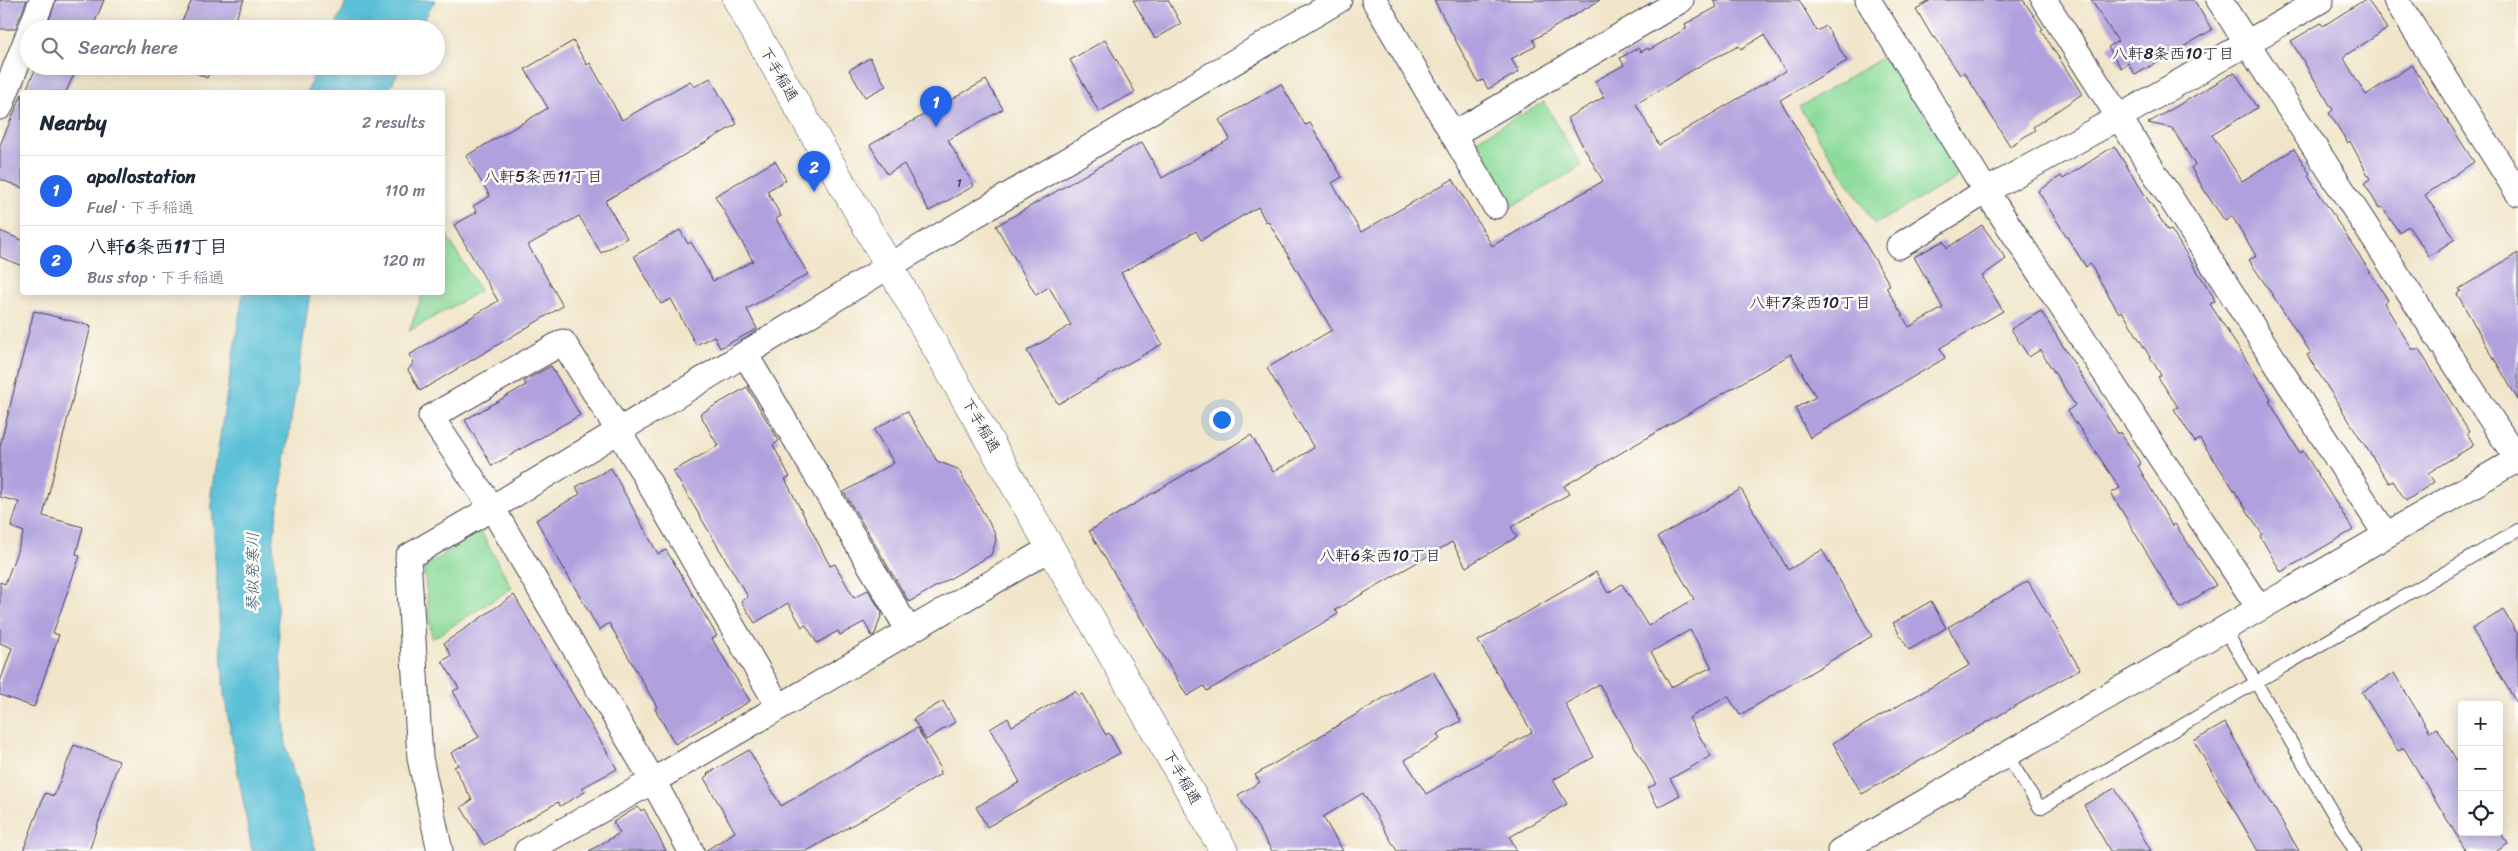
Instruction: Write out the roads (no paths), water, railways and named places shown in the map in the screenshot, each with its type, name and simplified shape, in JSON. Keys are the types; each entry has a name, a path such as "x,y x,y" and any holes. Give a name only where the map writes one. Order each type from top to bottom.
{"main road":[{"name":"下手稲通","path":"737,0 1224,851"}],"street":[{"path":"34,20 42,0"},
{"path":"440,851 420,758 408,556 492,508 889,266 1339,0"},
{"path":"1374,0 1495,206"},
{"path":"1454,134 1681,0"},
{"path":"2044,0 2386,535"},
{"path":"1840,851 2518,459 2219,0"},
{"path":"1899,246 1986,191 2118,118 2321,0"},
{"path":"2396,0 2518,193"},
{"path":"1877,3 1986,191 2259,608"},
{"path":"0,105 20,55"},
{"path":"691,851 492,508 431,417 563,342 619,431 779,707"},
{"path":"745,354 909,631"},
{"path":"527,851 652,781 1051,548"}],"lane":[{"path":"2006,754 2040,808 2518,530"},
{"path":"2224,628 2355,851"}],"water":[{"path":"347,0 435,0 424,20 338,20"},
{"path":"314,75 396,75 389,90 308,90"},
{"name":"琴似発寒川","path":"243,295 310,295 273,542 286,746 316,851 252,851 224,695 211,493"}],"place":[{"name":"apollostation","path":"936,127"},
{"name":"八軒6条西11丁目","path":"814,192"}],"district":[{"name":"八軒8条西10丁目","path":"2173,53"},
{"name":"八軒5条西11丁目","path":"543,176"},
{"name":"八軒7条西10丁目","path":"1810,302"},
{"name":"八軒6条西10丁目","path":"1380,555"}]}
